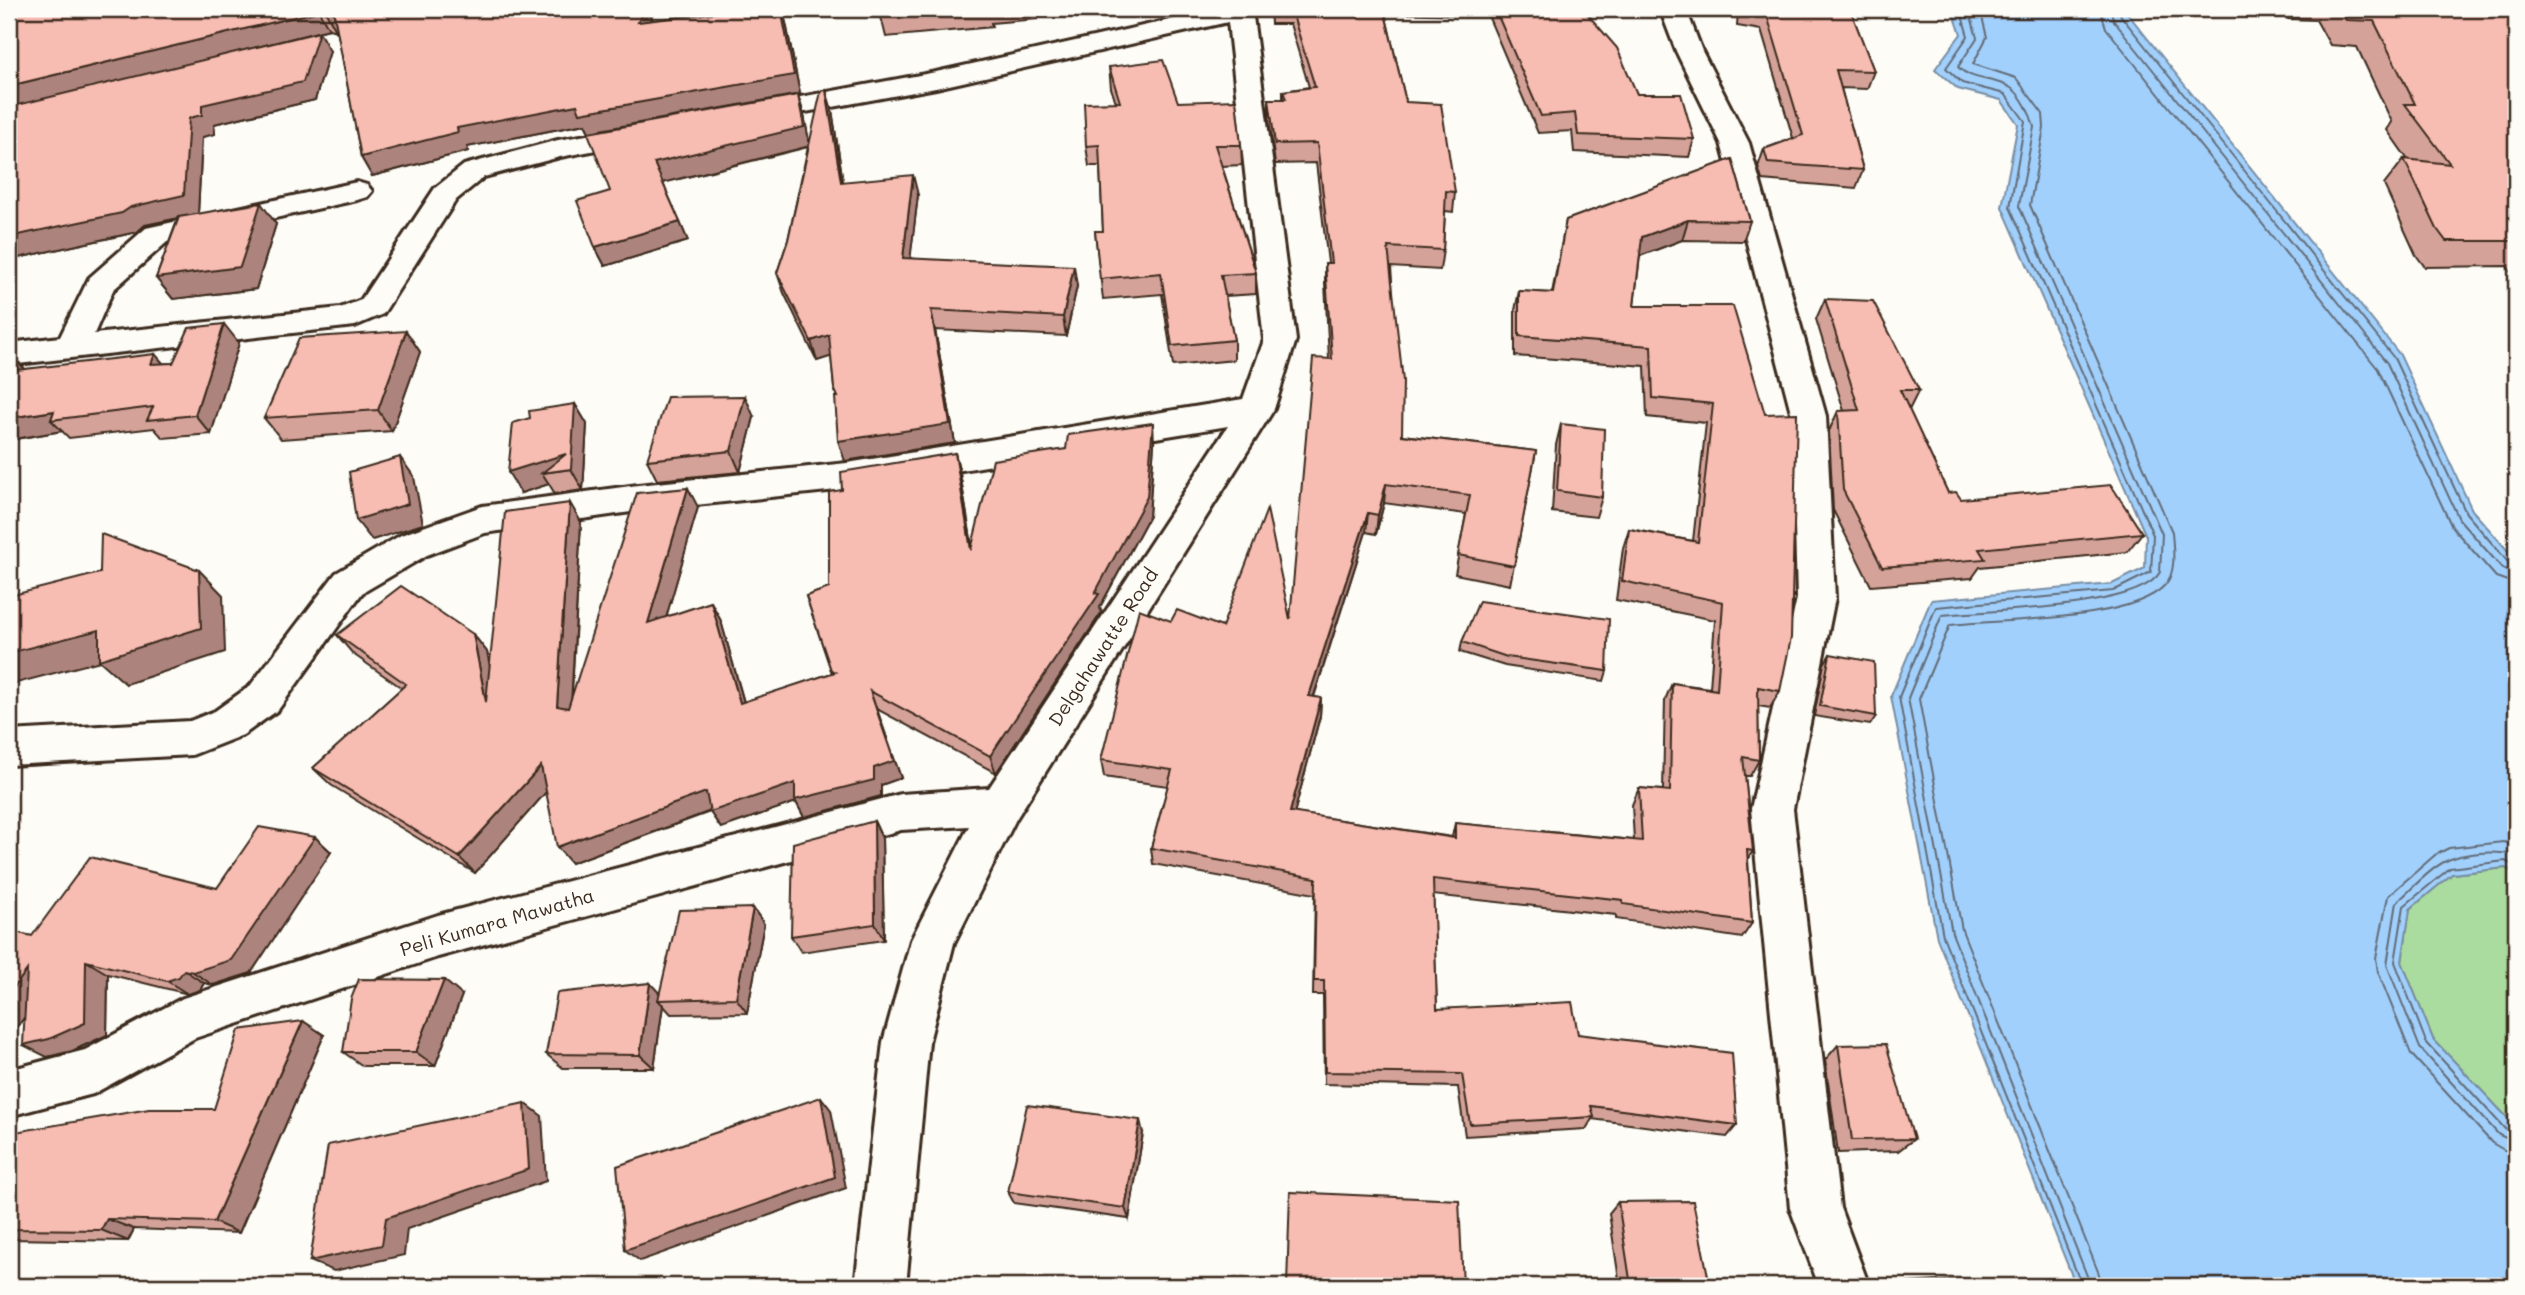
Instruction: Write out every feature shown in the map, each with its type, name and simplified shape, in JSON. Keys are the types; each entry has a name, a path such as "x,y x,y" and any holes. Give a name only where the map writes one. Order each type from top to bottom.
{"street":[{"path":"1673,9 1689,51 1735,143 1810,416 1816,598 1772,809 1815,1208 1844,1286"},
{"path":"720,119 936,80 1239,10"},
{"name":"Delgahawatte Road","path":"881,1286 905,1042 933,940 1001,806 1257,408 1280,340 1239,10"},
{"path":"9,354 344,318 372,307 445,194 474,171 558,149 666,129"},
{"path":"72,347 100,285 157,235 357,191"},
{"path":"9,748 192,738 229,723 264,698 349,583 414,545 482,520 638,498 847,476 1257,408"},
{"name":"Peli Kumara Mawatha","path":"9,1093 93,1071 183,1020 438,936 901,812 1001,806"}],"green space":[{"path":"2506,868 2516,873 2516,1127 2433,1039 2402,962 2410,909 2452,874"}],"water":[{"path":"1952,9 2124,9 2400,355 2472,510 2516,560 2516,873 2505,868 2452,874 2410,909 2402,962 2433,1039 2516,1127 2516,1286 2076,1286 1937,938 1891,696 1931,600 2112,584 2145,568 2146,536 2002,207 2018,124 2001,100 1958,89 1935,69 1961,34"}],"building":[{"path":"9,9 327,9 326,12 319,11 9,86"},
{"path":"333,9 644,9 638,22 746,9 781,9 794,75 580,113 577,105 457,128 458,132 361,157"},
{"path":"881,9 978,9 881,17"},
{"path":"1291,9 1384,9 1406,102 1441,104 1455,192 1446,191 1443,250 1388,247 1403,381 1402,435 1536,451 1514,566 1458,555 1470,495 1386,484 1378,515 1368,513 1309,696 1321,698 1290,812 1455,838 1455,823 1642,841 1639,788 1670,791 1672,683 1717,690 1723,602 1622,581 1629,529 1698,542 1713,404 1653,398 1651,346 1519,336 1519,291 1553,293 1566,220 1732,159 1750,221 1688,220 1642,237 1634,306 1733,306 1765,414 1797,413 1791,638 1780,691 1758,687 1759,760 1743,757 1753,851 1747,850 1752,923 1623,904 1623,900 1433,879 1437,1009 1572,1002 1578,1034 1732,1053 1737,1125 1591,1106 1594,1117 1470,1124 1462,1074 1325,1072 1324,981 1314,981 1316,878 1151,848 1172,770 1101,760 1139,609 1171,621 1177,610 1222,627 1267,509 1290,619 1313,358 1332,359 1325,263 1331,263 1317,143 1275,144 1269,99 1286,99 1283,91 1315,87"},
{"path":"1495,9 1583,9 1617,48 1637,94 1681,94 1694,139 1578,135 1575,113 1541,116"},
{"path":"1742,9 1850,9 1874,71 1836,70 1863,170 1768,163 1764,149 1803,135 1766,12"},
{"path":"2340,9 2516,9 2516,241 2446,241 2437,229 2404,159 2450,164 2405,104 2415,104 2374,21 2346,20"},
{"path":"319,32 303,82 202,105 202,115 189,118 184,195 131,207 122,213 9,237 9,107"},
{"path":"1163,60 1178,102 1236,100 1241,145 1215,145 1256,273 1221,275 1234,340 1172,346 1161,273 1100,279 1095,231 1103,231 1099,145 1086,146 1084,103 1120,102 1109,67"},
{"path":"826,90 841,182 913,175 903,258 1074,266 1063,317 931,310 950,424 838,441 835,397 838,397 834,388 829,335 811,341 777,273 788,240 821,91"},
{"path":"798,95 804,127 654,163 680,222 595,247 577,201 610,191 588,133"},
{"path":"261,203 240,267 156,278 179,217"},
{"path":"1825,299 1873,301 1919,390 1900,390 1948,493 1956,492 1961,499 2111,485 2142,533 1979,549 1985,559 1882,567 1843,490 1838,411 1859,410"},
{"path":"224,324 195,415 147,420 153,407 51,420 54,411 9,418 9,365 19,363 16,370 155,354 151,364 173,363 189,328"},
{"path":"406,331 378,410 264,418 299,338"},
{"path":"745,396 731,451 647,460 667,397"},
{"path":"575,404 571,469 542,473 566,454 508,472 513,423 530,418 529,411"},
{"path":"1153,423 1147,497 1095,593 1099,594 990,756 870,691 894,761 874,768 874,780 795,800 795,783 710,812 706,792 557,847 541,766 459,857 313,768 406,684 337,635 401,586 473,634 486,702 505,512 570,503 557,706 568,708 637,493 688,488 648,623 711,602 740,703 835,672 831,670 806,596 829,588 829,492 842,490 841,472 955,453 971,550 993,460 1066,449 1068,435"},
{"path":"1561,424 1604,429 1602,497 1557,491"},
{"path":"400,457 408,504 356,520 349,472"},
{"path":"101,534 199,570 201,628 99,660 99,630 9,653 9,596 100,573"},
{"path":"1479,601 1609,619 1607,671 1507,657 1462,642"},
{"path":"1830,654 1874,662 1876,716 1820,706"},
{"path":"874,821 875,924 791,936 793,843"},
{"path":"259,827 315,837 231,960 193,972 184,970 179,977 167,981 86,961 85,1023 49,1039 23,1045 27,970 9,994 9,931 32,936 90,857 217,888"},
{"path":"753,908 736,998 658,1000 679,910"},
{"path":"359,979 444,980 416,1052 343,1052 351,999"},
{"path":"650,983 640,1055 546,1054 557,993"},
{"path":"303,1021 214,1222 107,1219 101,1230 9,1229 9,1133 149,1109 214,1109 239,1030"},
{"path":"1886,1044 1914,1139 1852,1140 1838,1045"},
{"path":"821,1097 835,1177 625,1250 617,1166"},
{"path":"525,1103 529,1169 386,1218 382,1245 310,1261 328,1145"},
{"path":"1027,1105 1140,1120 1125,1208 1008,1192"},
{"path":"1290,1192 1459,1200 1463,1286 1287,1286"},
{"path":"1693,1201 1710,1286 1631,1286 1618,1202"},
{"path":"1970,1279 1972,1286 1908,1286 1907,1283"}]}
